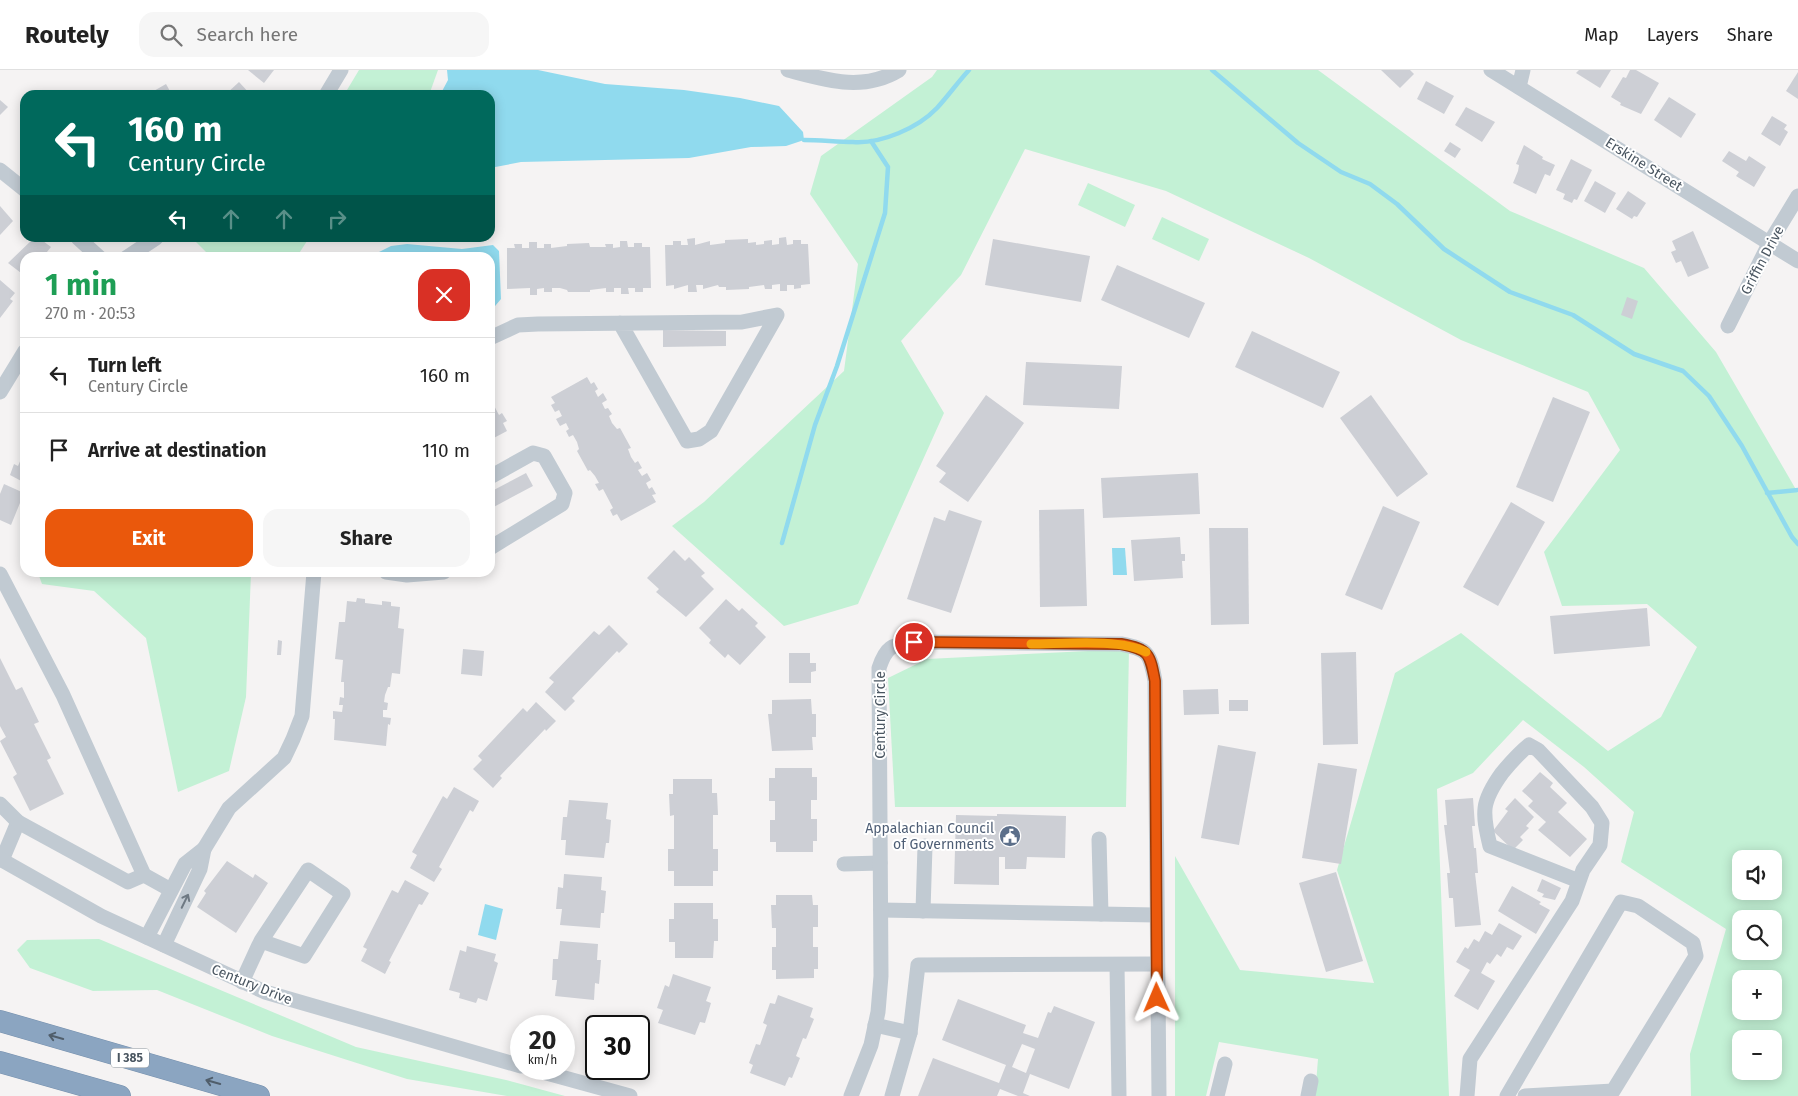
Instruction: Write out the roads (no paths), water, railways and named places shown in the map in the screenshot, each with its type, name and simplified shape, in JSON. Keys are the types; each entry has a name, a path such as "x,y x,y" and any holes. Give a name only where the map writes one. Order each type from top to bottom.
{"highway":[{"name":"I 385","path":"0,1020 259,1096"},
{"path":"0,1062 120,1096"}],"street":[{"path":"329,90 341,70"},
{"path":"788,70 853,84 881,79 899,70"},
{"name":"Erskine Street","path":"1491,70 1798,261"},
{"path":"1519,87 1523,70"},
{"path":"0,170 20,186"},
{"name":"Griffin Drive","path":"1728,326 1770,242 1798,196"},
{"path":"82,242 93,252"},
{"path":"135,252 150,242"},
{"path":"495,336 518,325 620,323 742,322 778,315 711,431 698,439 687,441 620,323"},
{"path":"0,392 20,358"},
{"path":"495,474 533,453 544,456 566,494 562,504 495,545"},
{"path":"0,574 63,695 144,875 171,890"},
{"path":"164,945 200,869 204,849 228,808 284,758 302,716 314,577"},
{"name":"Century Circle","path":"851,1096 871,1045 881,976 879,668 888,649 899,644 914,642 1121,644 1137,647 1147,652 1151,660 1155,681 1159,1096"},
{"path":"1466,1091 1470,1059 1572,901 1579,881 1600,844 1602,823 1592,806 1538,750 1529,745 1516,756 1487,793 1484,821 1490,846 1579,881"},
{"path":"0,804 18,822 128,882 144,875"},
{"path":"2,863 18,822"},
{"path":"1099,839 1101,914"},
{"path":"923,912 925,846"},
{"path":"147,937 185,864 204,849"},
{"name":"Century Drive","path":"2,863 101,916 242,982 328,1012 510,1063"},
{"path":"844,864 880,863"},
{"path":"242,982 262,941 308,870 343,894 304,956 262,941"},
{"path":"1507,1096 1621,902 1638,906 1693,943 1696,956 1613,1092 1525,1096"},
{"path":"881,910 1156,915"},
{"path":"1117,964 1119,1096"},
{"path":"892,1096 910,1033 918,965 1157,964"},
{"path":"875,1026 910,1033"},
{"path":"1217,1096 1225,1064"},
{"path":"572,1080 630,1096"}],"water":[{"path":"447,70 538,70 605,84 684,90 740,98 779,106 803,132 804,140 786,146 751,147 689,158 521,162 495,167 495,90 443,90 448,80"},
{"path":"407,244 462,249 493,245 499,251 501,299 495,306 495,252 379,252 391,246"},
{"path":"1112,548 1125,548 1127,575 1113,575"},
{"path":"485,904 503,909 496,940 478,935"}],"waterway":[{"path":"804,140 864,142 898,133 920,122 937,108 969,70"},
{"path":"1212,70 1298,143 1341,172 1370,184 1397,204 1444,249 1510,292 1573,315 1634,354 1683,371 1709,396 1742,446 1792,537 1798,544"},
{"path":"782,543 815,425 837,366 885,213 888,167 871,141"},
{"path":"1767,493 1798,490"}],"place":[{"name":"Appalachian Council of Governments","path":"1010,836"}]}
